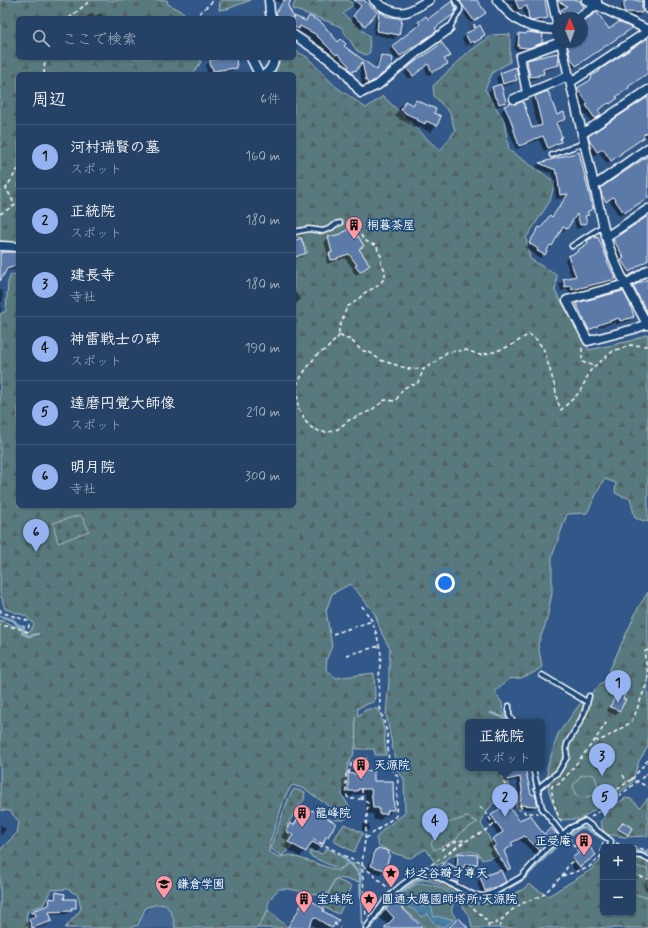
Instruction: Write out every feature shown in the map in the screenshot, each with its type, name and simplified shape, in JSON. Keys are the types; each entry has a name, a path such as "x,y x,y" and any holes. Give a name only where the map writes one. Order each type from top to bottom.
{"street":[{"path":"269,0 271,16"},
{"path":"374,0 378,4 392,11 407,12 429,0"},
{"path":"497,0 509,13 524,24 539,28 552,29"},
{"path":"552,0 554,12"},
{"path":"514,99 527,93 570,79 648,30 597,3 586,0"},
{"path":"648,0 648,9"},
{"path":"586,12 597,3"},
{"path":"296,36 344,70 361,93 378,85 417,52 449,29"},
{"path":"527,93 520,57 552,45"},
{"path":"562,48 610,252 626,284 648,324 588,341 567,300 626,284 648,270"},
{"path":"252,60 258,72"},
{"path":"268,72 274,60"},
{"path":"582,134 648,90"},
{"path":"594,186 648,148"},
{"path":"606,237 648,209"},
{"path":"0,246 16,247"}],"lane":[{"path":"449,29 460,10 460,6 455,0"},
{"path":"552,154 584,143"},
{"path":"296,232 309,229 323,230 340,223"},
{"path":"572,246 603,226"},
{"path":"542,675 588,702"},
{"path":"537,789 558,772 567,757 566,749 581,720 589,696"},
{"path":"509,706 509,715 511,719"},
{"path":"534,771 542,808 562,834"},
{"path":"366,928 385,900 412,878 426,869 463,890 474,895 484,896 495,892 521,877 562,834 570,828 585,821 611,841 610,844"},
{"path":"636,855 648,859"}],"path":[{"path":"71,16 91,0"},
{"path":"196,16 214,0"},
{"path":"44,72 45,60"},
{"path":"0,214 15,206 6,188 16,172"},
{"path":"340,223 351,222 356,226 362,238 377,246 381,256 381,264 386,272 385,278 376,287 363,294 358,300 347,307 338,329 339,335 327,349 318,354 302,375 297,385 299,411 303,415 306,423 316,430 325,432 333,431 349,420 370,412 385,400 395,401 406,387 417,384 424,369"},
{"path":"339,335 350,339 361,350 371,353 380,360 409,369 424,369 437,361 447,352 466,350 480,355 494,352 512,345 529,334 537,340 544,350 561,410 580,392 590,371 614,351 630,345 648,346"},
{"path":"582,348 582,362 595,366"},
{"path":"362,606 372,621 378,636 381,663 379,677 380,707 387,733 389,765 398,777 396,816 365,840"},
{"path":"0,609 0,612 28,621 28,626 27,632 18,628 0,625"},
{"path":"333,634 372,621"},
{"path":"347,656 379,646"},
{"path":"595,740 598,741 605,738 630,723 634,717 648,680 644,652 648,650"},
{"path":"563,826 552,800 552,786 559,784 595,740 608,720"},
{"path":"366,917 362,864 368,803 362,799 349,799 346,794 346,772 349,772 352,761 362,761 367,758"},
{"path":"598,794 610,795 632,779 648,760"},
{"path":"502,771 504,783 524,813 546,812"},
{"path":"585,821 608,805 648,773"},
{"path":"623,775 627,782"},
{"path":"632,779 648,787"},
{"path":"362,789 362,799"},
{"path":"480,807 485,811 494,825"},
{"path":"429,866 467,840 497,823"},
{"path":"562,876 588,868 601,856 601,848 606,838"},
{"path":"313,840 362,864 391,890"},
{"path":"441,850 454,842 467,840"},
{"path":"570,840 577,852"},
{"path":"611,841 619,844"},
{"path":"636,848 648,850"},
{"path":"488,924 493,925 521,904 543,895 562,876 569,864 574,860"},
{"path":"636,875 648,879"},
{"path":"389,888 394,880"},
{"path":"463,890 461,894 487,921 489,928"},
{"path":"500,928 502,919"},
{"path":"334,923 340,928"}],"shaded area":[{"name":"鎌倉学園","path":"179,888 179,928 125,928 138,925 148,910 148,889"}],"green space":[{"path":"0,0 167,0 168,4 184,13 185,16 16,16 16,60 200,60 201,62 194,72 16,72 16,244 9,242 0,243"},
{"path":"220,0 251,0 227,9 219,10"},
{"path":"296,0 349,0 353,5 343,14 369,36 370,52 366,55 357,51 341,27 292,9"},
{"path":"510,34 510,62 493,72 485,89 504,121 509,150 555,182 550,201 526,238 530,259 557,275 555,291 589,350 630,341 648,334 648,522 635,518 630,498 615,493 616,483 604,479 587,513 567,514 552,557 552,594 546,623 538,644 542,667 521,678 509,679 495,692 502,703 503,713 508,719 465,719 465,771 506,771 508,785 517,793 522,807 520,811 511,798 493,803 484,816 481,824 488,835 497,856 482,860 478,853 464,851 454,855 437,866 426,849 410,858 393,853 378,845 376,838 385,828 405,813 404,779 397,770 386,714 390,649 382,634 375,614 350,584 332,594 326,611 332,646 327,658 326,669 336,678 374,673 375,696 374,702 358,708 356,743 353,756 348,765 342,795 350,808 349,814 344,820 336,820 331,808 305,789 292,785 285,797 269,845 269,852 280,857 290,855 338,871 348,864 357,863 360,866 360,882 339,878 335,879 329,892 323,896 289,889 279,889 273,895 268,904 268,910 258,927 259,928 175,928 174,921 166,905 159,904 146,907 138,925 129,928 65,928 81,909 78,895 67,889 51,890 43,905 28,910 26,919 29,928 0,928 0,850 17,833 19,822 10,811 0,810 0,620 30,632 34,624 26,616 5,609 0,593 0,314 6,311 8,282 11,274 16,275 16,508 296,508 296,257 308,252 301,238 296,237 296,72 272,72 279,60 296,60 296,51 307,57 335,86 366,108 383,96 440,151 455,131 450,113 434,96 433,86 466,54 492,35"},
{"path":"81,515 89,531 58,543 53,523"},
{"path":"648,592 648,747 639,761 632,783 610,800 580,819 559,820 549,792 547,768 558,734 579,705 605,680 638,608"},
{"path":"367,709 379,709 384,730 386,755 375,755 374,749 356,749 355,718"},
{"path":"588,774 594,775 597,782 598,794 582,798 575,794 573,786 580,776"},
{"path":"294,789 305,792 304,800 287,825 292,846 282,856 270,848 289,797"},
{"path":"626,798 631,799 640,807 648,798 648,836 625,837 605,834 600,822 616,804"},
{"path":"467,817 478,822 461,832 456,840 434,850 431,843 442,825"},
{"path":"344,824 363,833 354,852 333,841"},
{"path":"327,848 347,860 344,867 338,869 310,856 310,851 323,854"},
{"path":"636,855 648,858 648,928 472,928 471,920 461,901 452,892 440,885 422,880 416,881 408,886 386,907 382,908 402,887 417,878 429,879 433,877 477,903 493,903 522,890 529,884 548,896 589,871 600,859 600,916 636,916"},
{"path":"636,866 648,870 646,886 648,887 648,897 636,894"},
{"path":"335,879 352,886 339,914 323,907"},
{"path":"419,883 440,887 448,892 455,900 452,909 456,918 444,928 426,928 401,906 399,901 402,895"},
{"path":"268,910 288,928 259,928 258,927"}],"water":[{"path":"409,902 425,907 429,905 432,908 434,917 438,916 453,919 445,927 439,926 433,922 428,914 421,917 414,910 408,907 406,904"}],"building":[{"path":"284,0 291,0 288,6 293,16 277,16 276,13"},
{"path":"354,0 364,0 377,12 365,26 353,16 361,6"},
{"path":"459,0 477,0 486,13 474,21"},
{"path":"515,0 545,0 548,18 532,21 529,20 527,6 519,9"},
{"path":"579,0 584,7 578,12 562,12 561,10 567,6 558,1"},
{"path":"452,1 456,8 454,14 435,28 437,31 400,56 392,46 420,24 418,22 426,16 428,19"},
{"path":"624,1 642,1 642,13 624,12"},
{"path":"379,11 386,16 402,19 399,35 377,31"},
{"path":"597,12 609,29 619,22 630,27 631,29 576,66 570,57 568,48 588,48 588,18"},
{"path":"309,16 321,22 338,42 341,39 346,44 344,46 377,70 381,55 393,58 391,67 368,84 362,62 356,71 355,70 352,72 348,68 349,66 338,54 336,55 315,34 300,26 299,29 296,28 296,17 306,21"},
{"path":"474,24 476,28 480,25 485,35 474,43 474,41 470,43 465,34 474,29"},
{"path":"527,32 543,34 542,43 529,48 518,47 519,33 526,34"},
{"path":"648,38 648,73 628,87 629,88 616,97 618,98 610,104 609,103 598,110 601,115 595,119 586,105 588,104 577,88 589,81 592,78 591,76 600,71 599,70"},
{"path":"442,43 451,56 444,59 448,64 432,72 428,64 413,76 407,69 408,67"},
{"path":"557,53 559,65 543,69 544,74 530,77 527,60"},
{"path":"210,60 236,60 237,68 213,71 212,67 210,67"},
{"path":"516,67 518,74 515,75 517,80 503,84 500,73"},
{"path":"501,84 506,102 499,104 497,98 495,98 492,87"},
{"path":"548,91 557,115 564,112 566,119 556,123 562,137 560,138 561,142 548,148 543,136 519,146 510,118 504,106 523,101 532,128 542,125 535,96"},
{"path":"648,97 648,132 643,135 645,137 611,161 603,149 597,152 588,136"},
{"path":"416,100 436,109 434,113 441,116 437,126 426,121 425,124 401,110 405,101 413,105"},
{"path":"579,152 593,209 587,212 589,215 585,216 587,223 580,225 577,214 567,229 563,227 552,246 550,245 545,255 537,251 538,249 529,243 539,227 541,228 550,215 552,217 568,194 560,195 557,173 556,174 555,169 539,163"},
{"path":"648,156 648,198 624,213 613,197 606,202 602,196 600,188"},
{"path":"648,216 648,260 629,272 621,260 624,258 613,239"},
{"path":"348,229 350,232 352,231 356,238 358,236 364,246 359,249 370,265 360,272 349,254 337,258 338,259 331,260 329,253 332,253 328,237 341,234"},
{"path":"595,236 596,238 598,237 616,279 572,290 571,286 565,287 563,279 576,276 568,256 579,251 578,250 588,243 587,241"},
{"path":"301,238 306,253 296,257 296,240"},
{"path":"16,252 16,266 7,269 0,281 0,253"},
{"path":"648,279 648,314 633,286"},
{"path":"623,291 630,304 634,317 620,321 619,318 598,325 589,330 576,303"},
{"path":"618,690 625,693 623,699 626,699 620,711 610,707"},
{"path":"356,765 365,765 365,771 374,770 374,781 393,781 394,810 388,810 387,814 379,814 379,808 373,808 371,789 348,791 348,773 356,774"},
{"path":"505,771 526,771 531,794 535,795 537,801 536,806 520,805 522,790 520,777 507,780"},
{"path":"505,805 506,807 508,805 519,820 531,815 544,834 551,828 557,834 540,851 525,836 511,843 513,845 504,851 511,868 508,870 493,847 496,845 492,839 503,832 491,815"},
{"name":"龍峰院","path":"304,807 312,811 313,810 336,823 328,837 326,836 322,847 312,842 306,852 288,842 293,835 286,831 290,823 294,825"},
{"path":"623,822 632,828 628,835 618,829"},
{"name":"正受庵","path":"588,845 596,855 580,867 572,858"},
{"path":"378,848 389,851 388,853 390,854 385,870 371,866 375,850"},
{"path":"458,853 478,855 477,865 465,864 457,883 439,872 444,861 457,868"},
{"path":"501,870 506,882 485,891 480,877"},
{"path":"56,892 65,894 64,899 76,899 76,908 71,908 72,911 49,912 52,921 32,928 29,919 36,916 35,913 31,913 31,911 49,905 50,898 55,899"},
{"name":"宝珠院","path":"309,899 324,909 323,911 339,920 332,928 314,917 308,928 287,928 302,904 305,905"},
{"path":"393,901 423,928 384,928 394,918 386,909"},
{"path":"459,918 468,928 448,928"}],"waterway":[{"path":"0,616 13,620 18,625 24,627 22,633 29,636 38,634"},
{"path":"491,713 508,719"},
{"path":"532,771 539,808 541,810"},
{"path":"544,814 550,822"},
{"path":"467,895 471,897 484,898 494,896 523,880 569,833 572,834 580,828 585,828 605,840"},
{"path":"636,851 648,853"},
{"path":"342,856 360,875 362,924"},
{"path":"371,928 389,902 426,874 459,891"}],"place":[{"name":"桐暮茶屋","path":"354,240"},
{"name":"明月院","path":"36,552"},
{"name":"河村瑞賢の墓","path":"618,703"},
{"name":"建長寺","path":"602,776"},
{"name":"天源院","path":"361,780"},
{"name":"正統院","path":"505,817"},
{"name":"達磨円覚大師像","path":"605,817"},
{"name":"龍峰院","path":"302,828"},
{"name":"神雷戦士の碑","path":"435,841"},
{"name":"正受庵","path":"584,856"},
{"name":"杉之谷瓣才尊天","path":"391,888"},
{"name":"鎌倉学園","path":"164,899"},
{"name":"宝珠院","path":"304,914"},
{"name":"圓通大應國師塔所 天源院","path":"369,914"}]}
